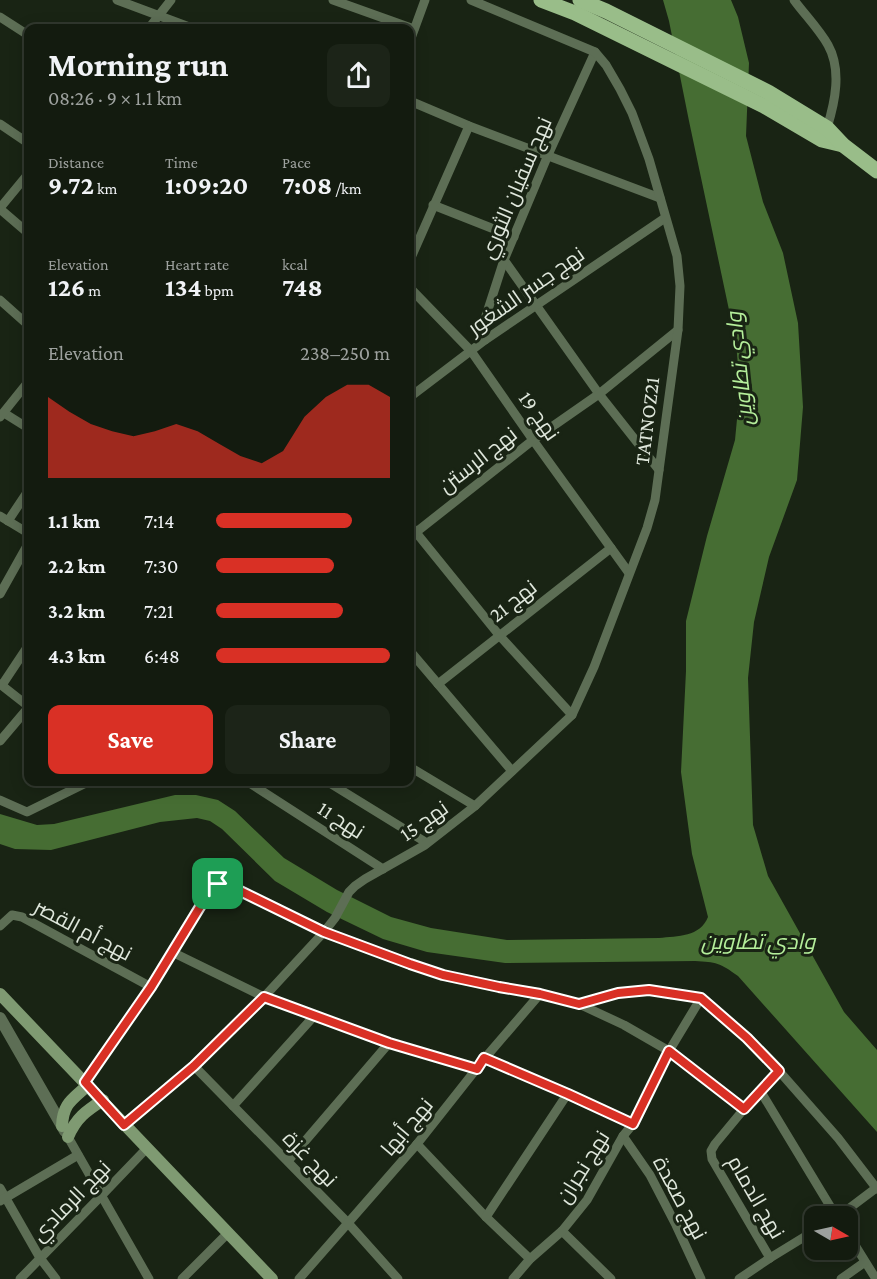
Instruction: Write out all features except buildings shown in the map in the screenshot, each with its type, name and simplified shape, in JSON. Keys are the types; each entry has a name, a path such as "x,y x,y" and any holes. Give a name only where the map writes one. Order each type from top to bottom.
{"main road":[{"path":"541,0 575,13 651,50 827,128 843,145 877,171"},
{"path":"580,0 655,35 766,99 822,140 843,145"},
{"path":"0,994 272,1279"},
{"path":"65,1131 63,1113 66,1106 86,1083"},
{"path":"65,1131 81,1115 103,1100"}],"street":[{"path":"117,0 173,24"},
{"path":"152,24 171,0"},
{"path":"333,0 400,24"},
{"path":"414,29 425,0"},
{"path":"471,0 595,52"},
{"path":"794,0 829,46 836,65 835,98 827,128"},
{"path":"0,17 24,32"},
{"name":"نهج سفيان الثوري","path":"485,340 484,322 504,260 595,52"},
{"name":"TATNOZ21","path":"512,771 572,715 594,667 630,573 653,508 678,330 680,273 649,159 632,113 606,65 595,52"},
{"path":"414,103 469,126 660,198"},
{"path":"0,124 24,140"},
{"path":"414,250 469,126"},
{"path":"24,179 0,209 24,230"},
{"path":"433,205 514,237"},
{"name":"نهج جسر الشغور","path":"414,393 485,340 665,218"},
{"path":"504,260 599,394 659,470"},
{"name":"نهج 19","path":"414,292 471,351 630,573"},
{"path":"0,300 24,321"},
{"name":"نهج الرستن","path":"414,529 533,440 599,394 678,330"},
{"path":"24,387 2,415 24,426"},
{"path":"24,496 4,519 24,531"},
{"path":"414,533 499,635 572,715"},
{"name":"نهج 21","path":"438,684 611,548"},
{"path":"0,594 24,551"},
{"path":"24,652 1,684 24,704"},
{"path":"414,656 512,771"},
{"path":"0,741 24,712"},
{"path":"414,769 475,806"},
{"name":"نهج 15","path":"324,932 350,892 360,882 427,843 475,806 512,771"},
{"path":"0,800 27,812 80,786"},
{"name":"نهج 11","path":"262,786 383,869"},
{"path":"334,786 427,843"},
{"path":"86,1083 151,987 206,897 218,884 228,885 324,932 443,975 579,1004 624,1025 669,1051 744,1109"},
{"name":"نهج أم القصر","path":"0,926 12,915 19,916 151,987"},
{"path":"124,1125 194,1066 264,997 324,932"},
{"path":"172,952 264,997 389,1043 477,1069"},
{"path":"579,1004 618,993 649,990 701,998 747,1038 779,1071 838,1138 876,1188 851,1206"},
{"name":"نهج أبها","path":"298,1279 417,1144 484,1058 540,994"},
{"name":"نهج نجران","path":"513,1279 530,1259 562,1231 587,1200 623,1136 633,1124 669,1051 701,998"},
{"path":"233,1106 315,1015"},
{"path":"0,1018 149,1279"},
{"path":"288,1161 389,1043"},
{"path":"484,1058 633,1124"},
{"name":"نهج غزة","path":"194,1066 288,1161 398,1279"},
{"name":"نهج الدمام","path":"770,1258 712,1160 711,1151 744,1109 779,1071"},
{"path":"760,1092 831,1206"},
{"path":"486,1217 568,1094"},
{"name":"نهج صعدة","path":"623,1136 650,1175 701,1279"},
{"path":"417,1144 486,1217 530,1259"},
{"name":"نهج الرمادي","path":"20,1279 147,1148"},
{"path":"3,1199 78,1155"},
{"path":"0,1188 3,1199 56,1279"},
{"path":"562,1231 611,1279"},
{"path":"182,1279 228,1233"},
{"path":"739,1279 804,1237"},
{"path":"858,1250 876,1279"},
{"path":"842,1279 865,1262"}],"water":[{"name":"وادي تطاوين","path":"663,0 731,0 738,17 749,63 746,136 763,202 783,253 798,323 803,407 797,480 769,557 754,622 748,678 753,825 768,876 844,1012 877,1050 877,1132 738,976 718,964 695,961 505,963 427,952 383,939 327,912 275,881 222,829 210,821 197,818 160,822 51,850 15,849 0,844 0,814 37,825 54,824 175,795 196,795 218,800 235,811 284,858 337,890 391,917 431,928 507,940 659,938 688,934 704,924 708,917 692,854 681,772 686,621 707,536 735,440 740,388 736,343"}],"route":[{"path":"218,884 228,885 324,932 443,975 579,1004 618,993 649,990 701,998 747,1038 779,1071 744,1109 669,1051 633,1124 484,1058 477,1069 389,1043 264,997 194,1066 124,1125 85,1082 151,987 206,897 218,884"}]}
